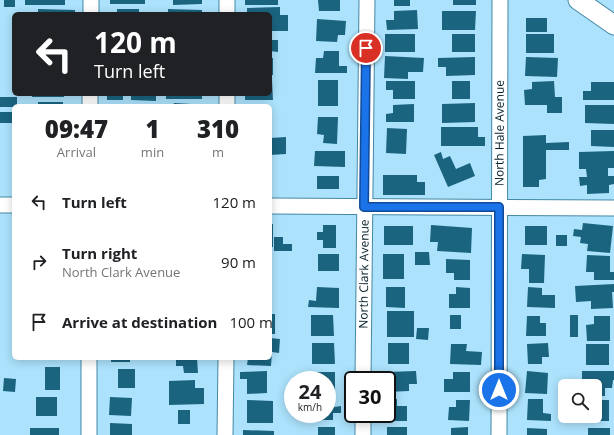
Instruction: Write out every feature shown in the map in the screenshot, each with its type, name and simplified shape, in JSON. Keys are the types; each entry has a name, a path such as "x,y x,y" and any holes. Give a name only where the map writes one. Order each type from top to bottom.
{"main road":[{"path":"578,0 614,25"}],"street":[{"path":"91,0 91,12"},
{"path":"227,0 227,12"},
{"name":"North Clark Avenue","path":"363,371 367,0"},
{"name":"North Hale Avenue","path":"499,435 500,0"},
{"path":"0,205 12,205"},
{"path":"272,206 614,208"},
{"path":"89,360 89,435"},
{"path":"225,435 226,360"},
{"path":"363,423 363,435"}],"building":[{"path":"4,0 15,0 15,7 4,7"},
{"path":"25,0 65,0 65,5 25,5"},
{"path":"110,0 145,0 145,4 110,4"},
{"path":"173,0 202,0 202,4 173,5"},
{"path":"245,0 278,0 278,5 245,5"},
{"path":"318,0 340,0 340,11 319,11"},
{"path":"394,0 410,0 410,6 394,6"},
{"path":"453,0 476,0 476,5 453,5"},
{"path":"280,7 280,15 288,15 288,31 272,31 272,12 247,12 247,8"},
{"path":"38,9 75,10 75,12 38,12"},
{"path":"117,9 139,9 139,12 117,12"},
{"path":"168,9 202,10 202,12 168,12"},
{"path":"417,10 418,29 387,30 386,20 394,20 394,11"},
{"path":"442,11 476,11 475,30 442,30"},
{"path":"526,18 547,18 547,32 526,32"},
{"path":"317,19 346,21 345,35 338,35 337,42 316,41"},
{"path":"385,34 415,34 415,52 385,52"},
{"path":"452,34 475,34 475,52 452,52"},
{"path":"526,34 554,34 554,53 526,53"},
{"path":"272,40 278,40 278,52 272,51"},
{"path":"324,51 339,51 339,66 347,66 347,73 315,73 316,58 323,58"},
{"path":"385,56 424,58 423,72 408,72 408,79 384,78"},
{"path":"475,57 475,75 446,76 446,67 438,67 438,58"},
{"path":"526,57 558,58 557,77 525,76"},
{"path":"272,58 273,58 272,75"},
{"path":"272,80 273,100 245,100 245,96 272,96"},
{"path":"318,80 338,80 338,106 318,106"},
{"path":"386,81 415,81 415,99 393,99 393,90 386,90"},
{"path":"452,81 470,81 470,99 452,99"},
{"path":"554,81 555,97 562,97 562,113 547,113 547,105 525,105 524,90 532,89 532,82"},
{"path":"591,82 614,82 614,100 583,100 583,91 591,91"},
{"path":"32,96 64,96 64,97"},
{"path":"107,96 123,96 123,100 107,100"},
{"path":"131,96 156,96 156,101 131,100"},
{"path":"166,96 202,96 202,99 166,99"},
{"path":"0,97 17,97 17,104 12,104 12,107 0,107"},
{"path":"38,102 63,102 63,104 38,104"},
{"path":"475,103 475,122 442,123 442,104"},
{"path":"414,104 414,122 386,122 386,114 393,113 393,105"},
{"path":"585,105 614,105 614,124 585,123"},
{"path":"0,112 12,112 12,123 0,123"},
{"path":"318,117 338,117 337,144 323,143 324,135 317,134"},
{"path":"441,127 478,127 478,137 485,137 485,146 441,146"},
{"path":"387,128 407,129 406,154 386,153"},
{"path":"591,130 614,130 614,147 591,146"},
{"path":"546,135 546,143 569,142 569,150 546,150 546,179 539,180 539,187 523,187 523,136"},
{"path":"286,137 286,154 272,155 272,138"},
{"path":"315,151 345,151 345,167 314,166"},
{"path":"614,151 614,168 608,168 608,176 614,176 614,184 609,185 609,193 587,194 587,185 580,186 579,177 587,177 586,169 579,169 579,152"},
{"path":"441,152 443,159 450,156 456,169 470,163 475,176 448,187 434,155"},
{"path":"383,175 417,175 417,182 425,182 425,195 383,195"},
{"path":"317,176 339,176 339,189 317,189"},
{"path":"583,223 613,226 610,253 587,251 588,244 580,243 581,237 573,236 574,229 582,230"},
{"path":"272,224 273,224 272,247"},
{"path":"323,225 336,225 336,248 323,248 323,240 317,240 317,232 323,232"},
{"path":"431,225 472,228 471,253 437,251 438,242 430,242"},
{"path":"384,226 413,226 413,245 384,245"},
{"path":"525,226 547,226 547,245 525,245"},
{"path":"556,235 567,235 567,246 556,246"},
{"path":"274,237 283,237 283,244 292,244 292,251 274,251"},
{"path":"415,252 429,252 430,265 415,265"},
{"path":"318,254 339,254 339,271 318,271"},
{"path":"383,254 404,254 404,279 383,279"},
{"path":"522,254 545,255 544,283 529,283 529,269 521,269"},
{"path":"587,255 610,256 610,272 614,272 614,280 594,280 594,272 586,272"},
{"path":"446,259 470,260 470,280 454,280 454,273 446,273"},
{"path":"614,284 614,292 612,292 613,308 591,309 591,301 576,302 575,286"},
{"path":"317,287 339,288 339,308 308,307 309,300 316,301"},
{"path":"386,287 405,287 405,308 386,307"},
{"path":"456,287 470,288 470,308 449,308 449,294 456,294"},
{"path":"528,287 542,288 542,295 555,295 555,308 527,307"},
{"path":"387,311 414,311 414,337 387,337"},
{"path":"272,314 275,314 275,334 272,334"},
{"path":"311,315 333,315 334,336 311,336"},
{"path":"450,315 461,315 461,329 450,329"},
{"path":"570,315 578,315 578,337 570,337"},
{"path":"527,316 540,316 540,323 546,323 546,336 526,336"},
{"path":"594,316 610,316 610,341 587,341 586,325 594,324"},
{"path":"417,328 429,328 428,340 416,339"},
{"path":"272,338 280,339 279,353 272,352"},
{"path":"312,343 334,343 335,364 312,364"},
{"path":"388,343 409,343 409,364 388,364"},
{"path":"548,343 549,357 542,357 542,364 528,364 527,344"},
{"path":"451,344 467,344 466,351 482,352 481,365 450,364"},
{"path":"586,344 609,344 609,365 586,365"},
{"path":"111,360 130,360 130,362 111,362"},
{"path":"176,360 197,360 198,373 184,373 183,366 176,366"},
{"path":"248,360 271,360 271,366 247,365"},
{"path":"45,367 60,367 60,390 45,390"},
{"path":"118,369 135,369 135,388 118,388"},
{"path":"267,371 267,393 247,394 247,379 240,379 240,372"},
{"path":"416,371 417,384 409,384 409,391 396,392 396,372"},
{"path":"527,371 548,373 547,394 525,393"},
{"path":"582,371 614,371 612,388 605,388 605,396 602,396 602,379 582,379"},
{"path":"453,372 470,372 470,392 444,392 444,379 453,379"},
{"path":"4,378 16,379 15,392 3,391"},
{"path":"195,380 195,388 204,388 204,404 169,405 169,381"},
{"path":"36,397 57,397 57,416 36,416"},
{"path":"110,397 132,398 131,416 109,415"},
{"path":"396,399 397,406 407,406 407,421 396,421"},
{"path":"528,399 543,399 543,413 551,414 551,421 527,420"},
{"path":"247,400 273,401 273,423 247,423"},
{"path":"456,400 470,400 469,421 448,420 449,407 456,407"},
{"path":"602,400 609,400 609,421 602,421"},
{"path":"341,406 341,413 336,413 336,407"},
{"path":"178,410 190,410 190,424 178,424"},
{"path":"110,423 132,424 132,435 110,435"},
{"path":"318,427 335,427 335,435 318,435"},
{"path":"387,427 407,427 407,435 387,435"},
{"path":"468,427 468,435 451,435 451,428"},
{"path":"30,428 59,428 59,435 30,435"},
{"path":"527,428 547,429 547,435 527,435"},
{"path":"588,428 610,428 610,435 588,435"},
{"path":"243,430 274,431 274,435 243,435"}],"route":[{"path":"366,48 364,207 499,207 499,390"}]}
